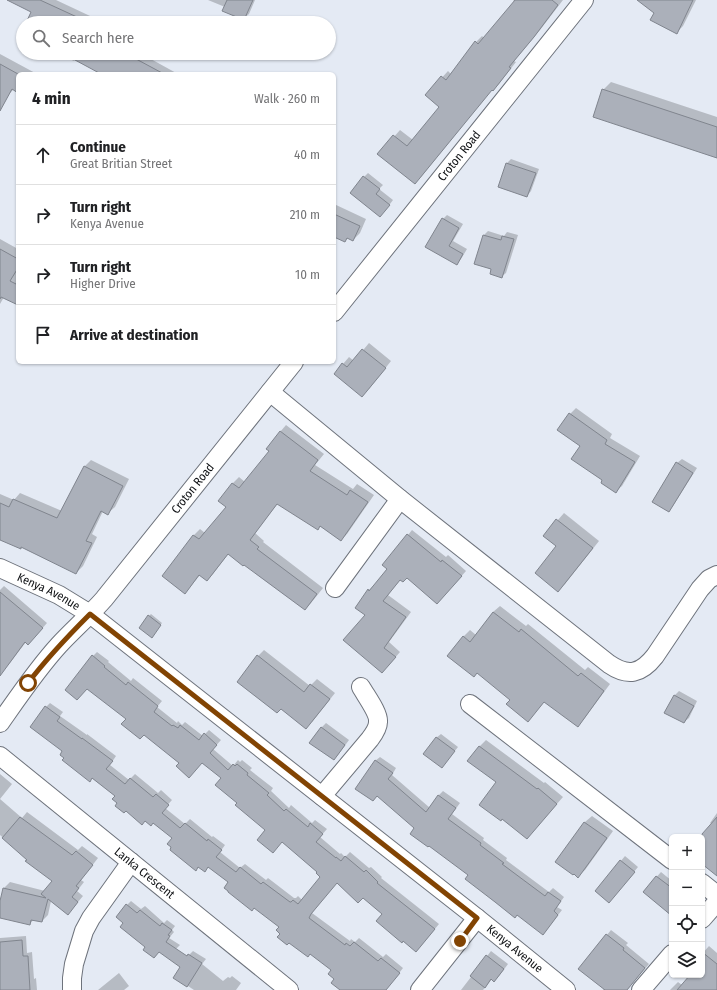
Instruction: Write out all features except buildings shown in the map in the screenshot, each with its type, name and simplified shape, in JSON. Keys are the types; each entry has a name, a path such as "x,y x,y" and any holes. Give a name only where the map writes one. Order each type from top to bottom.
{"street":[{"name":"Croton Road","path":"336,310 584,0"},
{"name":"Croton Road","path":"0,723 40,668 59,645 104,598 292,364"},
{"path":"270,392 400,499 610,664 623,671 632,672 640,670 651,661 700,589 709,579 717,575"},
{"path":"335,588 400,499"},
{"name":"Kenya Avenue","path":"0,568 59,595 90,614 477,918 566,990"},
{"path":"322,796 370,740 376,730 378,722 377,715 362,687"},
{"path":"470,704 669,858"},
{"name":"Lanka Crescent","path":"0,756 289,990"},
{"path":"72,990 74,964 84,931 91,918 131,862"},
{"path":"705,885 717,894"},
{"path":"705,916 717,902"},
{"path":"420,990 477,918"},
{"path":"641,990 669,957"}],"route":[{"path":"28,683 59,645 90,614 477,918 460,941"}]}
